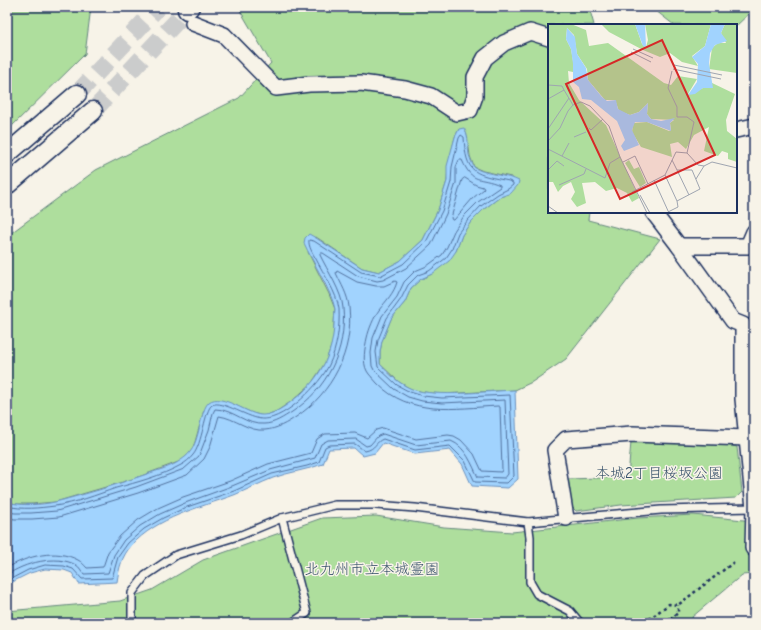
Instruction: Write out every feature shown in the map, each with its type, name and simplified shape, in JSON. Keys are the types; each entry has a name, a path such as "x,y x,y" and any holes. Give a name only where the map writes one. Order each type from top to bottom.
{"street":[{"path":"190,13 224,35 276,88 309,84 361,83 405,89 431,96 457,113 470,110 475,96 475,77 485,58 504,43 530,32 548,38"},
{"path":"7,154 77,94"},
{"path":"7,185 93,111"},
{"path":"737,130 754,126"},
{"path":"654,213 733,321 748,325 747,438 754,508 753,548"},
{"path":"679,246 752,242"},
{"path":"566,518 555,450 566,439 632,434 747,438"}],"lane":[{"path":"132,623 132,593 145,576 176,555 241,535 282,518 335,505 376,505 528,522 661,510 754,508"},
{"path":"282,518 307,613 295,621"},
{"path":"528,522 530,537 530,582 536,594 570,611 580,623"}],"path":[{"path":"644,623 669,604 678,605 734,562"},
{"path":"665,623 678,613 678,605"}],"green space":[{"path":"7,7 91,7 85,54 7,131"},
{"path":"238,7 589,7 594,24 548,24 548,213 589,213 588,220 660,239 566,359 532,382 515,390 442,394 411,389 399,382 380,364 382,341 391,319 405,302 411,288 421,279 432,274 456,251 462,235 470,223 484,209 500,197 511,193 511,177 483,171 474,167 469,148 459,129 455,137 448,166 447,181 438,210 423,240 400,261 379,272 362,268 316,237 308,252 335,309 333,341 325,363 311,384 292,401 277,411 264,416 252,413 233,404 204,410 191,452 181,461 133,479 55,502 16,504 7,502 7,236 96,170 239,98 271,63"},
{"path":"651,7 754,7 754,9 737,25 673,24"},
{"name":"本城2丁目桜坂公園","path":"631,442 729,445 737,447 742,492 736,498 621,505 576,511 572,507 568,479 628,477"},
{"name":"北九州市立本城霊園","path":"693,515 754,521 754,574 742,575 692,617 695,623 7,623 7,611 120,601 152,590 203,560 322,518 376,516 444,527 512,532 638,518"}],"water":[{"path":"464,128 468,138 469,155 474,167 482,171 519,181 518,185 511,193 500,197 484,209 470,223 462,235 456,251 449,261 432,274 421,279 411,288 405,302 391,319 382,341 380,364 399,382 412,389 423,392 448,394 515,390 518,479 508,488 472,486 462,464 450,450 415,454 383,443 375,453 363,456 354,448 329,449 323,464 273,478 234,495 179,514 153,528 141,536 125,554 121,562 117,582 79,584 72,573 64,570 45,569 30,573 7,586 7,502 31,505 55,502 106,488 173,465 185,457 193,447 206,406 209,402 221,400 250,412 263,415 273,413 278,410 302,393 309,386 321,370 329,353 333,334 335,309 326,285 304,243 305,238 309,234 362,268 379,272 400,261 423,240 438,210 447,181 447,166 455,137 459,129"}],"tunnel":[{"path":"77,94 158,7"},
{"path":"93,111 187,10"}]}
